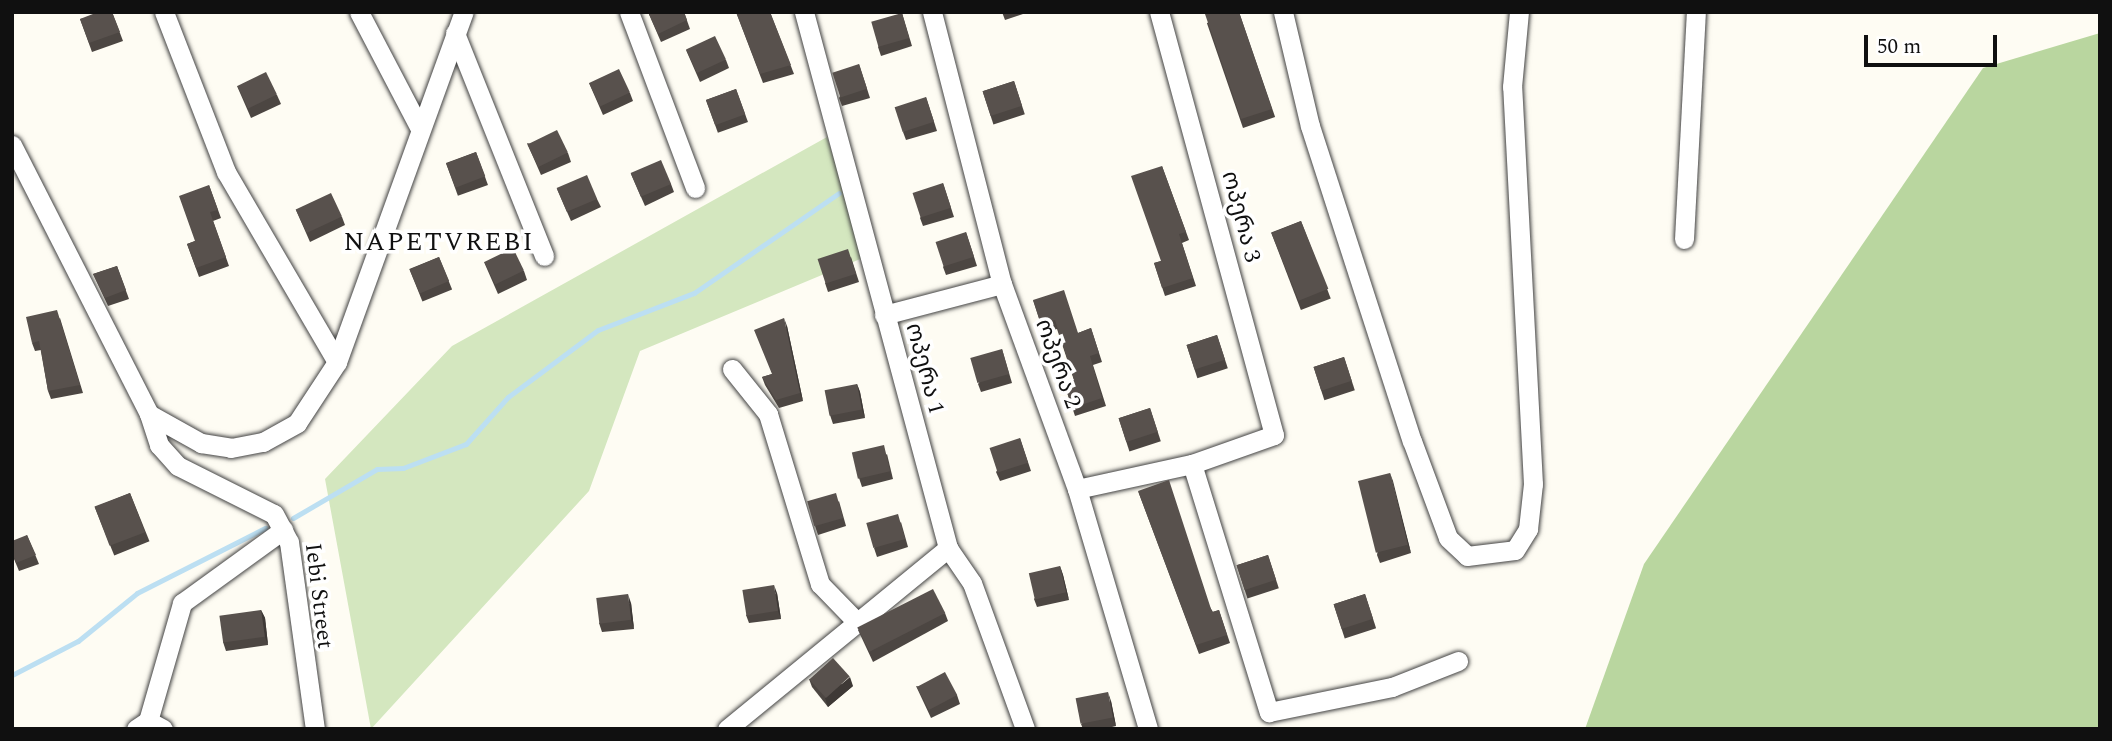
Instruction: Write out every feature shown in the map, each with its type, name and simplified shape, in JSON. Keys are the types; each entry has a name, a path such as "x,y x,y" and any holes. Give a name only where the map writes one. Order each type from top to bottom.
{"street":[{"path":"164,12 226,172 337,362"},
{"path":"359,12 419,127"},
{"path":"149,414 201,443 231,448 263,442 297,424 337,362 419,127 464,12"},
{"path":"629,12 695,188"},
{"name":"ოპერა 1","path":"804,12 948,548 972,583 1024,729"},
{"name":"ოპერა 2","path":"932,12 1002,284 1077,489 1148,729"},
{"name":"ოპერა 3","path":"1159,12 1274,435 1192,464"},
{"path":"1283,12 1310,126 1412,441 1448,538 1467,556 1514,550 1528,529 1533,484 1512,87 1519,12"},
{"path":"1684,239 1696,12"},
{"path":"455,33 544,256"},
{"name":"Iebi Street","path":"12,145 149,414 159,445 178,466 253,501 274,514 283,530 315,729"},
{"path":"884,315 1002,284"},
{"path":"732,369 768,414 820,584 855,620"},
{"path":"1077,489 1192,464 1269,712 1392,687 1458,662"},
{"path":"149,726 182,603 283,530"},
{"path":"727,729 855,620 948,548"}],"green space":[{"path":"2100,33 2100,729 1585,729 1644,564 1983,68"},
{"path":"827,137 865,257 640,351 589,491 371,729 325,479 452,346"}],"building":[{"path":"98,12 112,12 120,32 89,43 80,19"},
{"path":"648,12 684,12 687,20 658,34"},
{"path":"736,12 770,12 791,65 760,74"},
{"path":"1239,12 1272,109 1241,119 1205,14"},
{"path":"902,13 909,38 878,47 871,22"},
{"path":"715,36 726,60 697,73 686,50"},
{"path":"859,64 867,89 840,97 832,73"},
{"path":"619,69 630,93 600,107 589,83"},
{"path":"266,72 277,94 248,108 237,86"},
{"path":"1014,81 1022,106 991,116 983,91"},
{"path":"736,89 745,114 715,125 706,100"},
{"path":"926,97 934,122 903,132 895,107"},
{"path":"557,130 568,152 538,167 527,144"},
{"path":"476,152 485,176 455,188 446,163"},
{"path":"661,160 671,184 641,197 631,173"},
{"path":"1162,166 1186,232 1179,234 1193,278 1162,288 1154,263 1161,261 1131,176"},
{"path":"587,175 597,199 567,212 557,188"},
{"path":"943,183 951,208 921,218 913,193"},
{"path":"209,185 218,210 210,212 226,257 196,268 187,244 195,241 179,196"},
{"path":"331,193 342,217 307,233 296,209"},
{"path":"1301,221 1328,289 1299,301 1271,233"},
{"path":"966,232 974,257 944,267 936,242"},
{"path":"513,248 524,270 495,284 484,262"},
{"path":"848,249 856,274 826,284 818,259"},
{"path":"439,257 449,281 420,293 410,270"},
{"path":"117,266 126,290 105,298 93,274"},
{"path":"1064,290 1078,333 1091,328 1099,353 1090,356 1102,398 1072,408 1064,383 1074,380 1055,320 1041,325 1033,300"},
{"path":"57,310 80,385 48,391 39,341 32,343 26,317"},
{"path":"784,318 800,393 776,400 762,377 772,374 754,330"},
{"path":"1217,335 1225,360 1195,370 1187,345"},
{"path":"1002,349 1009,374 977,383 970,358"},
{"path":"1344,357 1352,381 1321,391 1314,367"},
{"path":"857,384 862,410 830,416 825,390"},
{"path":"1150,408 1158,432 1126,442 1119,418"},
{"path":"1020,438 1028,463 998,473 990,448"},
{"path":"884,445 890,471 858,479 852,452"},
{"path":"1390,473 1408,545 1376,553 1358,481"},
{"path":"1169,480 1212,612 1219,610 1227,635 1196,645 1138,491"},
{"path":"130,493 145,532 110,546 95,507"},
{"path":"836,493 843,518 814,526 807,501"},
{"path":"898,514 905,539 873,548 866,523"},
{"path":"27,535 36,555 16,563 12,553 12,541"},
{"path":"1268,555 1276,580 1245,590 1237,565"},
{"path":"1060,566 1066,592 1035,600 1029,573"},
{"path":"774,585 778,611 746,616 742,590"},
{"path":"933,589 945,613 870,652 857,628"},
{"path":"628,594 631,620 599,624 596,598"},
{"path":"1365,594 1373,619 1342,629 1334,604"},
{"path":"261,610 265,637 223,643 219,616"},
{"path":"833,658 850,677 826,698 809,679"},
{"path":"945,672 957,695 929,710 917,687"},
{"path":"1108,692 1113,718 1081,724 1076,698"}],"waterway":[{"path":"293,518 377,469 403,468 466,444 508,397 598,330 694,293 839,193"},
{"path":"12,675 78,641 137,593 265,528"}],"district":[{"name":"NAPETVREBI","path":"439,243"}]}
